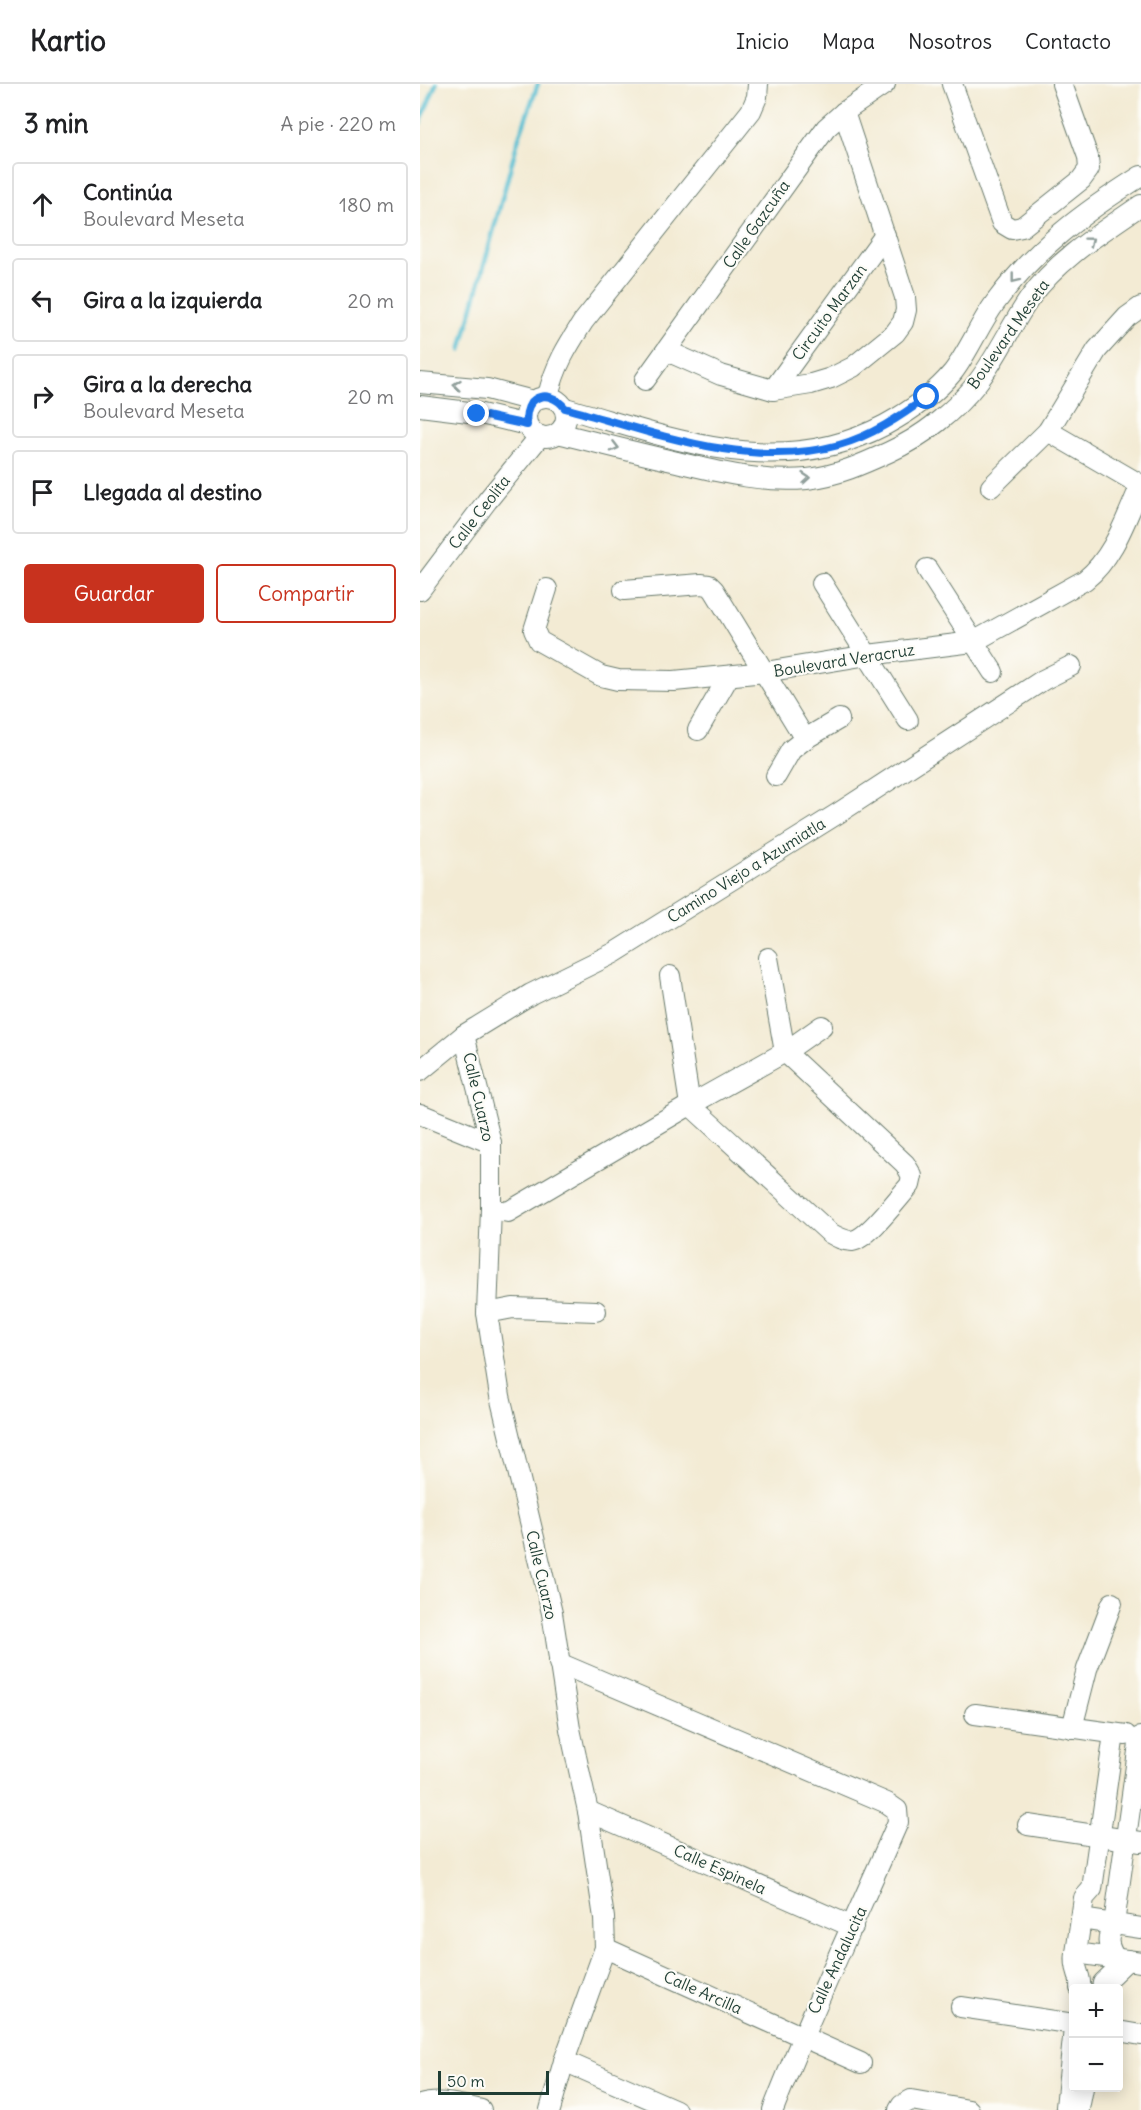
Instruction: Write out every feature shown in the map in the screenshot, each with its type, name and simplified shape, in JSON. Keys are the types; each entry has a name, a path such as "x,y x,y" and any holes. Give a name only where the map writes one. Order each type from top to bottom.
{"street":[{"path":"423,382 487,389 541,398 558,400 565,408 567,417 564,426 542,432 525,416 528,407 541,398 565,349 583,322 751,111 757,98 758,84"},
{"name":"Calle Gazcuña","path":"645,380 810,147 844,112 885,84"},
{"path":"952,84 1002,223 1012,229 1022,227 1081,180 1089,169 1088,157 1062,84"},
{"name":"Circuito Marzan","path":"667,351 721,375 773,390 811,384 831,378 853,367 895,333 903,322 906,310 905,297 844,112"},
{"name":"Boulevard Meseta","path":"565,408 726,451 773,454 808,451 840,445 868,434 901,416 951,375 968,351 994,304 1029,260 1065,228 1141,176"},
{"name":"Boulevard Meseta","path":"420,406 477,414 542,432 735,476 772,480 808,479 840,473 902,446 931,428 975,385 992,362 1031,296 1050,274 1087,243 1141,205"},
{"name":"Circuito Marzan","path":"773,390 885,235"},
{"path":"1052,240 1068,259"},
{"path":"991,487 1047,431 1097,350 1127,317 1141,307"},
{"path":"1047,431 1141,485"},
{"name":"Calle Ceolita","path":"420,590 542,432"},
{"name":"Boulevard Veracruz","path":"547,589 534,630 539,641 601,676 618,680 674,681 729,676 973,642 1094,573 1112,549 1141,485"},
{"path":"927,569 993,672"},
{"path":"822,583 908,720"},
{"path":"624,590 710,585 806,739"},
{"name":"Camino Viejo a Azumiatla","path":"420,1071 464,1035 531,994 614,953 837,814 1043,680 1071,666"},
{"path":"698,730 729,676"},
{"path":"776,776 791,750 839,720"},
{"path":"670,976 690,1104 830,1233 853,1241 864,1236 910,1185 912,1176 905,1164 785,1052 768,958"},
{"path":"491,1209 508,1212 690,1104 785,1052 822,1026"},
{"name":"Calle Cuarzo","path":"464,1035 491,1143 491,1209 486,1314 500,1396 552,1613 570,1729 588,1811 604,1918 605,1948 564,2061 550,2110"},
{"path":"420,1114 491,1143"},
{"path":"486,1314 513,1308 596,1311"},
{"path":"1072,1728 1087,1669 1112,1603"},
{"name":"Calle Andalucita","path":"559,1663 887,1803 897,1810 898,1822 853,1927 801,2036 772,2110"},
{"path":"975,1714 1140,1737 1133,1841 1118,1893 1114,1924 1107,1941 1109,1949 1128,1960"},
{"path":"1081,1984 1074,1965 1084,1898 1092,1889 1114,1734"},
{"name":"Calle Espinela","path":"588,1811 853,1927"},
{"path":"1028,1825 1133,1841"},
{"path":"1092,1889 1118,1893"},
{"path":"1081,1919 1141,1928"},
{"name":"Calle Arcilla","path":"605,1948 861,2063"},
{"path":"1076,1953 1128,1960"},
{"path":"1105,1984 1128,1960"},
{"path":"961,2007 1069,2025"},
{"path":"1123,2032 1141,2035"},
{"path":"1071,2109 1074,2038"},
{"path":"564,2061 676,2110"},
{"path":"1071,2109 1081,2092"},
{"path":"900,2110 902,2105 911,2100 969,2110"},
{"path":"420,2105 427,2103 456,2104 481,2110"}],"waterway":[{"path":"420,123 436,84"},
{"path":"461,350 518,140 538,84"}],"route":[{"path":"477,414 527,425 525,416 533,400 548,396 558,400 565,408 726,451 773,454 840,445 868,434 901,416 927,397"}]}
